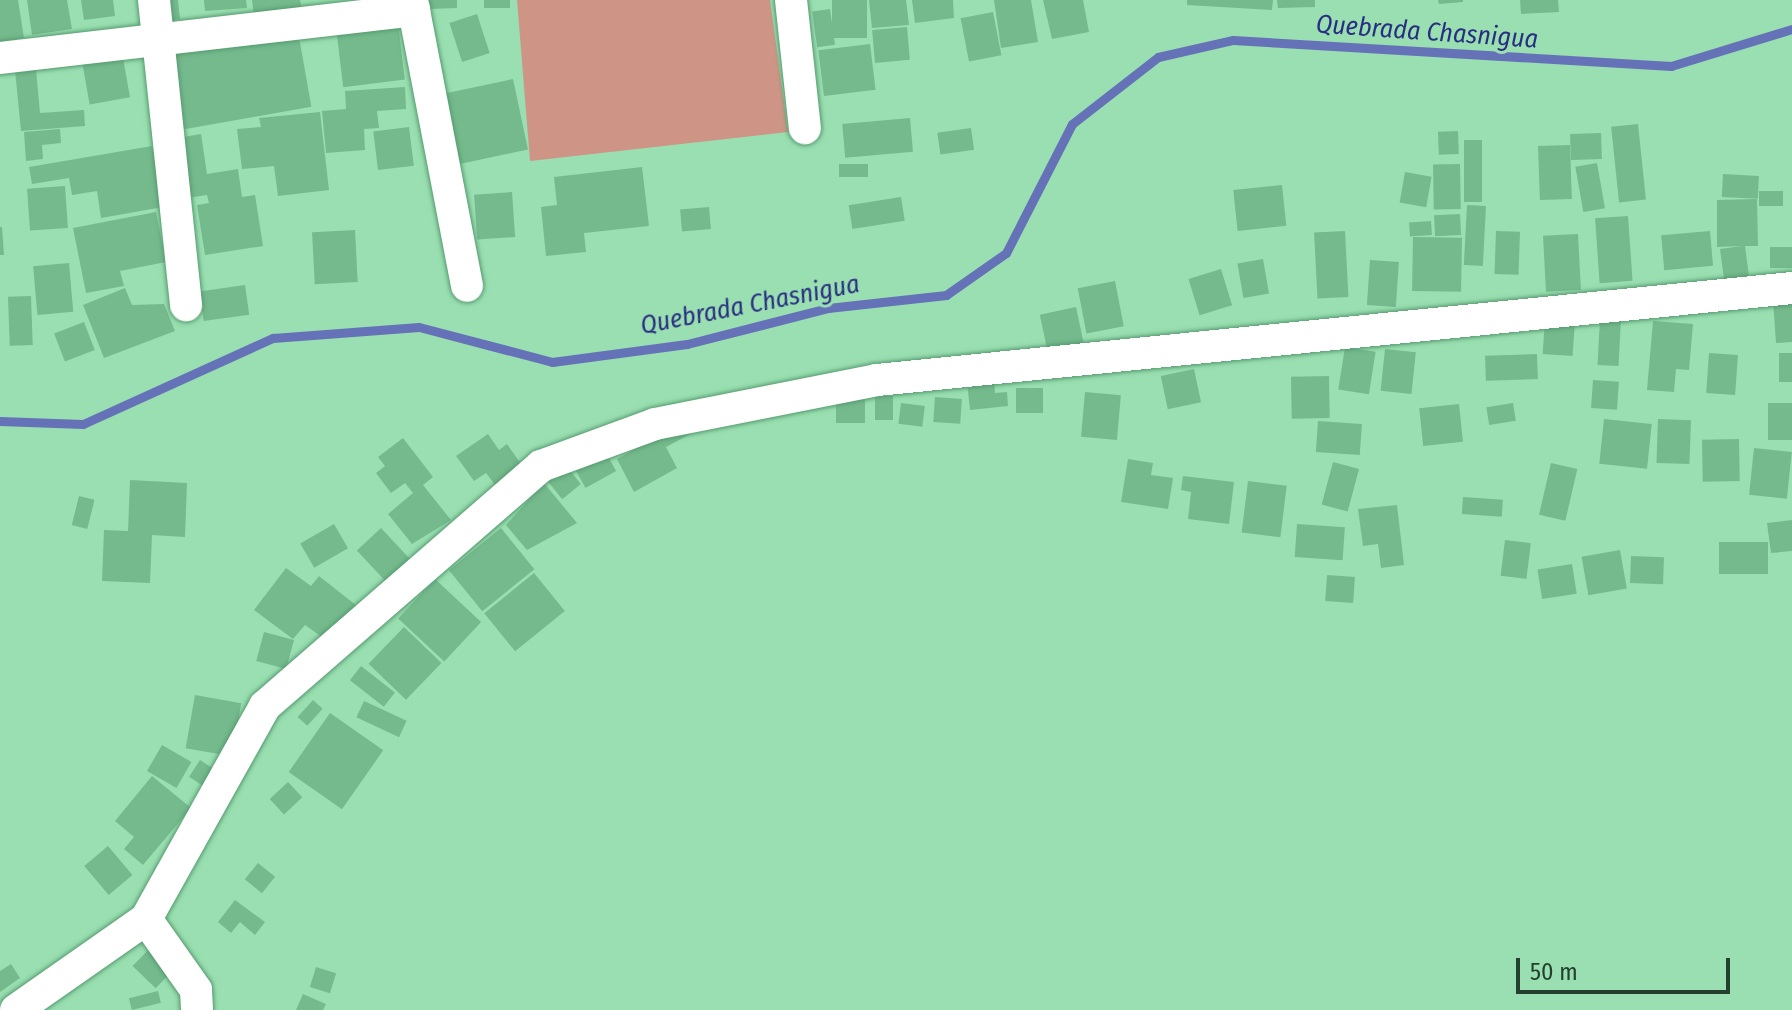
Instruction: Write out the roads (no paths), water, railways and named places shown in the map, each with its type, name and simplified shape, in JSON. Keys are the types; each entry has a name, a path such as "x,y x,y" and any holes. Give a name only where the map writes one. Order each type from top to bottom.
{"street":[{"path":"154,0 186,305"},
{"path":"791,0 805,128"},
{"path":"0,58 160,40 413,5 467,286"},
{"path":"16,1010 146,919 265,706 541,466 655,424 877,380 1792,288"},
{"path":"146,919 196,990 197,1010"}],"waterway":[{"name":"Quebrada Chasnigua","path":"0,421 83,424 273,338 419,327 552,362 687,344 828,308 946,295 1006,253 1072,124 1158,57 1233,40 1671,66 1792,29"}]}
